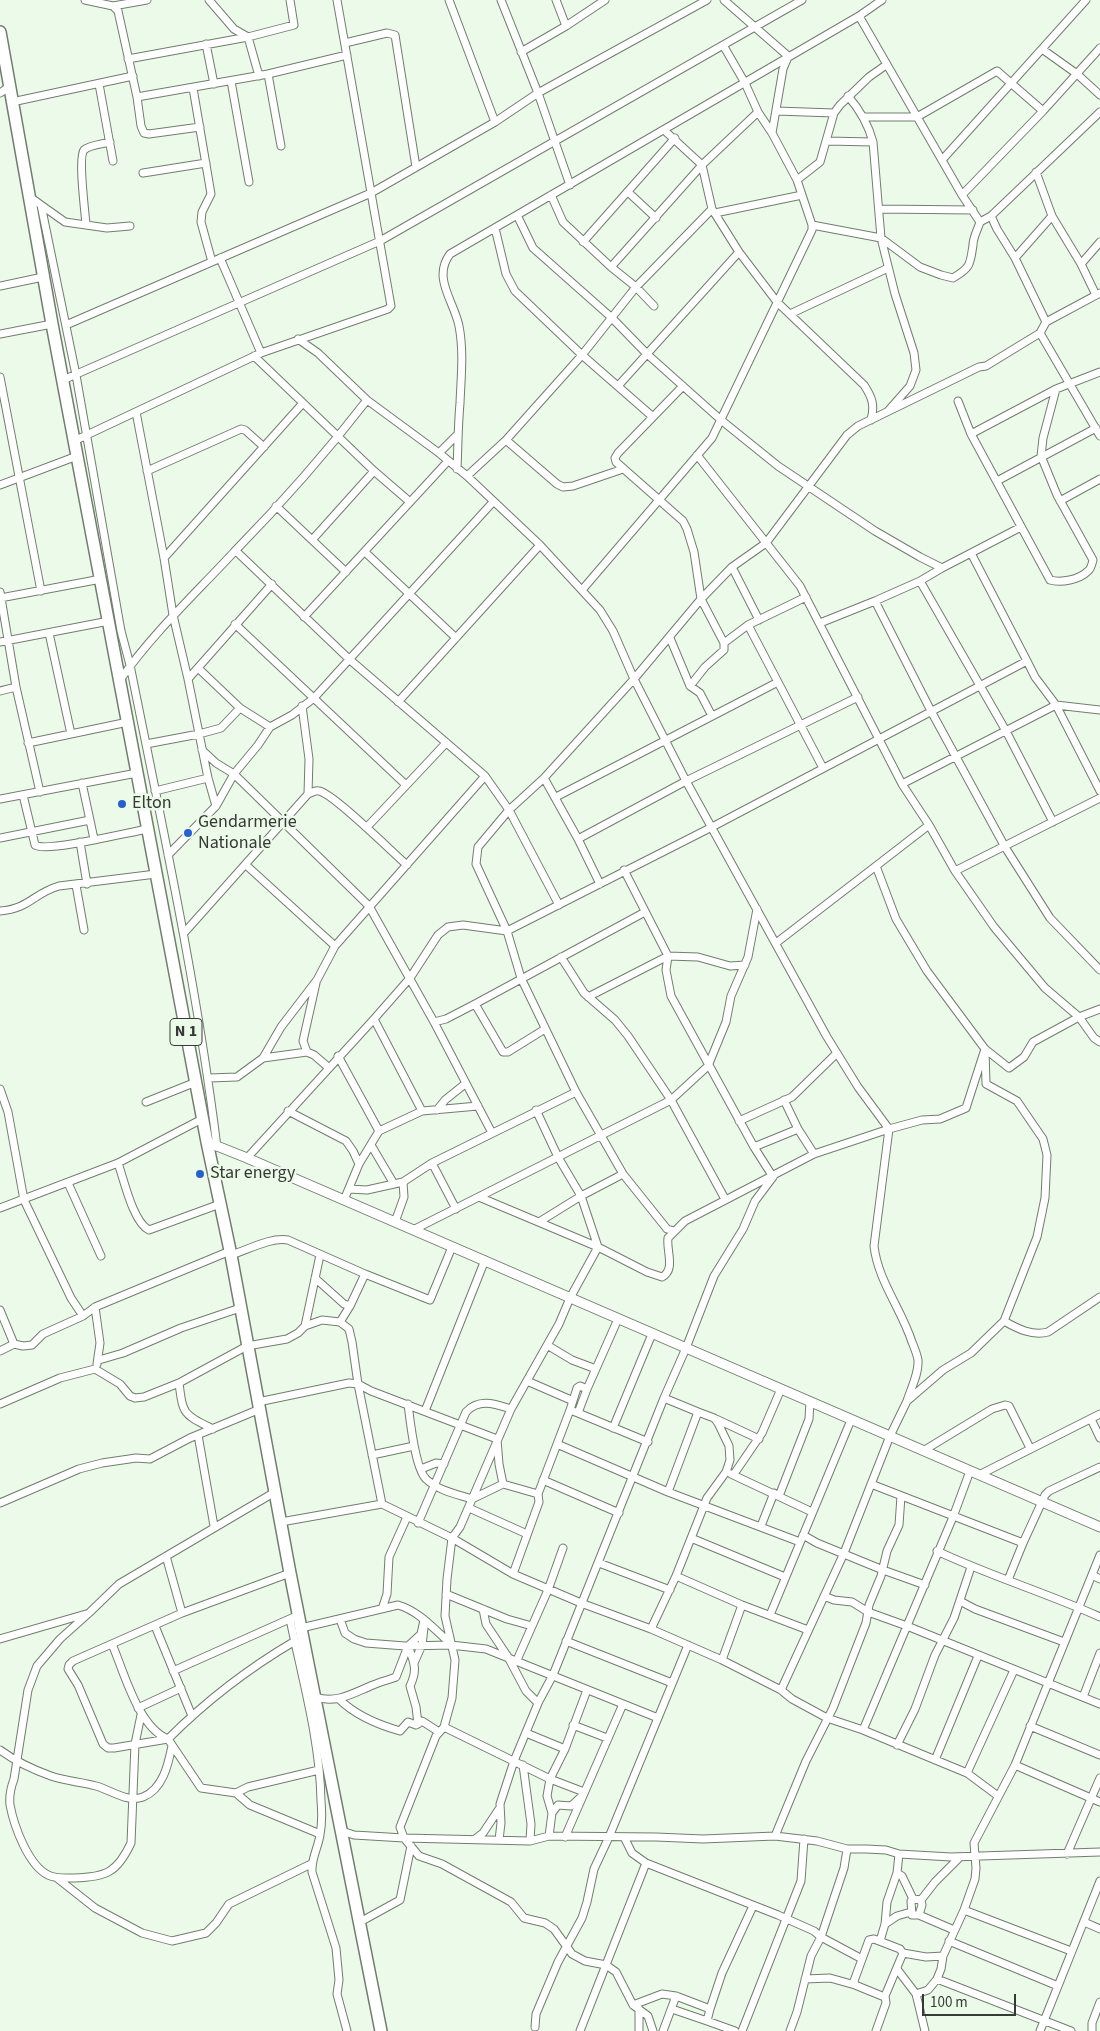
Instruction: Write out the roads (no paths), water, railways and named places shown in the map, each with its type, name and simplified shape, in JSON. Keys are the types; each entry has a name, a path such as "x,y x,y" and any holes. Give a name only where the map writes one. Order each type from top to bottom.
{"highway":[{"name":"N 1","path":"0,32 5,90 12,102 202,1119 212,1144 220,1204 290,1573 295,1617 302,1628 381,2031"}],"street":[{"path":"85,0 113,6 147,0"},
{"path":"209,0 234,29 248,37 259,76"},
{"path":"128,59 248,37 294,25 290,0"},
{"path":"74,441 258,355 298,339 382,312 391,306 337,0"},
{"path":"449,0 495,122"},
{"path":"501,0 538,93 570,184"},
{"path":"556,0 566,26"},
{"path":"521,52 566,26 605,0"},
{"path":"66,326 371,192 495,122 538,93 707,0"},
{"path":"724,0 788,56"},
{"path":"63,380 380,241 802,0"},
{"path":"942,160 1086,0"},
{"path":"457,469 463,361 459,328 452,304 444,289 442,278 444,264 450,254 859,16 878,1"},
{"path":"113,6 118,11 122,24 141,126 144,133 200,127"},
{"path":"859,16 962,195 980,222"},
{"path":"345,43 387,33 395,35 416,167"},
{"path":"206,44 214,84"},
{"path":"582,590 712,438 810,235 812,225 797,180 772,133 758,112 745,83 723,45"},
{"path":"962,195 1043,111 1100,48"},
{"path":"1042,49 1077,74 1100,95"},
{"path":"137,97 259,76 347,55"},
{"path":"772,133 783,69 788,56"},
{"path":"797,180 817,166 827,140 834,113 848,96 886,65"},
{"path":"864,117 917,117 994,71 999,73 1043,111"},
{"path":"268,74 281,146"},
{"path":"12,102 133,76"},
{"path":"231,81 249,182"},
{"path":"99,84 113,161"},
{"path":"193,88 211,194 202,212 201,222 212,262"},
{"path":"848,96 864,117 873,142 881,238 888,268 914,353 916,370 910,386 886,414"},
{"path":"776,111 834,113"},
{"path":"611,267 702,165 758,112"},
{"path":"812,225 881,238 920,267 953,278 968,268 972,259 973,243 980,222 991,216 1100,112"},
{"path":"664,130 675,138 702,165 714,211 739,252 777,302 864,385 872,397 874,408 872,420"},
{"path":"583,242 675,138"},
{"path":"827,140 873,142"},
{"path":"86,224 81,171 82,152 86,148 110,142"},
{"path":"143,173 206,164"},
{"path":"674,1231 667,1228 623,1174 576,1092 521,978 507,931 476,864 476,854 481,842 508,810 544,778 670,638 701,599 732,567 766,543 847,434 858,426 979,367 986,366 1040,333 1046,322 1098,294 1052,216 1036,172"},
{"path":"628,192 656,218"},
{"path":"551,195 563,222 611,267 636,287 654,306"},
{"path":"467,476 506,440 582,354 636,287 714,211 802,195"},
{"path":"30,197 62,221 106,228 130,226"},
{"path":"41,205 76,375 121,631 130,665 184,933 209,1078 212,1144 485,1260 1100,1527"},
{"path":"879,209 973,210"},
{"path":"517,215 533,248 612,318 647,354 721,420 768,458 875,530 942,568"},
{"path":"991,216 1015,258 1046,322"},
{"path":"1015,258 1052,216"},
{"path":"495,228 506,274 515,291 653,417"},
{"path":"1081,264 1100,242"},
{"path":"618,386 739,252"},
{"path":"220,258 258,355 338,437 410,502"},
{"path":"790,314 888,268"},
{"path":"0,286 44,278"},
{"path":"0,334 52,324"},
{"path":"1040,333 1100,436"},
{"path":"298,339 318,353 367,400 439,452 467,476 540,545 600,610 613,631 634,679 686,781 837,1053 858,1087 889,1129 874,1246 876,1261 885,1285 907,1326 918,1359 917,1373 844,1553 781,1690"},
{"path":"971,434 1056,389 1100,372"},
{"path":"0,379 41,590"},
{"path":"682,386 615,458 616,462 623,469 682,521 687,529 694,552 701,599 724,644 724,650 705,667 690,686"},
{"path":"958,401 971,434 1050,580 1060,583 1079,577 1089,571 1093,560 1060,501 1041,456 1056,389"},
{"path":"120,680 130,665 172,615 236,551 338,437 367,400"},
{"path":"164,558 303,403"},
{"path":"136,412 164,558 172,615 188,679 208,778 216,806"},
{"path":"996,481 1096,428"},
{"path":"147,471 241,429 245,430 264,447"},
{"path":"439,452 458,434"},
{"path":"506,440 557,484 564,487 573,486 623,469"},
{"path":"697,455 797,581 902,784 929,825 955,871 994,928 1045,988 1079,1018 1094,1038 1100,1042"},
{"path":"0,485 77,456"},
{"path":"304,617 448,461"},
{"path":"312,540 374,471"},
{"path":"1060,501 1100,479"},
{"path":"168,855 216,806 234,774 270,727 292,715 314,698 494,502"},
{"path":"276,506 346,572"},
{"path":"820,623 920,581 1021,527"},
{"path":"398,702 540,545"},
{"path":"236,551 349,659 484,776 508,810 559,905"},
{"path":"365,552 456,638"},
{"path":"971,553 1026,661 1035,677 1056,705 1100,790"},
{"path":"732,567 759,620"},
{"path":"40,792 16,687 0,596 101,579"},
{"path":"920,581 1006,730 1053,822"},
{"path":"188,679 272,584"},
{"path":"724,644 748,625 806,597"},
{"path":"875,601 931,711 1005,847 1050,918 1100,970"},
{"path":"0,642 109,621"},
{"path":"235,624 406,785"},
{"path":"748,625 823,768"},
{"path":"49,633 71,734"},
{"path":"670,638 690,686 700,693 712,716"},
{"path":"247,1158 410,978 438,936 448,928 464,926 507,931 712,827 1026,661"},
{"path":"198,668 240,708 270,727"},
{"path":"556,797 778,682"},
{"path":"0,691 16,687"},
{"path":"578,838 686,781 858,697"},
{"path":"902,784 1056,705 1100,710"},
{"path":"302,706 309,759 308,794"},
{"path":"146,744 221,728 240,708"},
{"path":"28,743 128,722"},
{"path":"367,827 446,742"},
{"path":"202,750 216,763 234,774 369,906 434,1022 492,1133"},
{"path":"0,798 137,773"},
{"path":"209,1078 237,1077 263,1058 281,1027 317,980 335,946 484,776"},
{"path":"155,791 208,778"},
{"path":"544,778 578,838 600,884"},
{"path":"82,783 94,839"},
{"path":"184,933 308,794 319,791 325,793 367,827 407,865"},
{"path":"23,795 35,845 39,847 56,847 148,829"},
{"path":"955,871 1100,798"},
{"path":"0,838 90,820"},
{"path":"776,943 929,825"},
{"path":"80,842 87,884"},
{"path":"246,865 335,946"},
{"path":"876,866 896,918 927,971 985,1049 1009,1068 1024,1057 1033,1042 1100,1009"},
{"path":"624,870 668,956 666,970 671,996 708,1066 773,1177"},
{"path":"0,911 14,910 29,903 48,889 156,874"},
{"path":"76,885 84,930"},
{"path":"413,1230 671,1100 708,1066 726,1022 731,996 748,956 757,909"},
{"path":"434,1022 475,1004 645,912"},
{"path":"588,997 668,956 698,957 730,966 745,965"},
{"path":"561,957 584,993 616,1020 671,1100 725,1199"},
{"path":"307,1052 303,1041 317,980"},
{"path":"475,1004 503,1052 508,1052 545,1029"},
{"path":"374,1019 422,1111"},
{"path":"479,1197 598,1246 647,1272 662,1277 667,1274 669,1267 668,1241 674,1231 685,1221 725,1199 773,1177 814,1154 889,1129 922,1120 940,1119 966,1108 985,1049"},
{"path":"907,1401 942,1370 972,1353 1004,1321 1037,1237 1045,1198 1047,1155 1043,1139 1017,1102 986,1084 985,1049"},
{"path":"263,1058 307,1052 314,1055 328,1067"},
{"path":"739,1121 792,1097 837,1053"},
{"path":"338,1056 379,1131"},
{"path":"146,1102 196,1082"},
{"path":"437,1110 445,1100 465,1084"},
{"path":"0,1089 8,1112 24,1200 71,1298 83,1316"},
{"path":"349,1189 367,1190 403,1182 432,1162 576,1092"},
{"path":"784,1100 798,1129 814,1154"},
{"path":"344,1200 359,1164 379,1131 422,1111 478,1106"},
{"path":"536,1110 558,1157 581,1196 598,1246 570,1298 559,1324 511,1409 469,1508 460,1527 452,1538 445,1616 456,1660 452,1698 442,1730 436,1736 400,1826 404,1838 420,1856 442,1864 511,1902 524,1918 545,1923 554,1929 572,1954 584,1961 606,1965 616,1972 636,2007 639,2031"},
{"path":"288,1112 346,1141 359,1164"},
{"path":"0,1208 118,1163 202,1119"},
{"path":"754,1147 798,1129"},
{"path":"371,1145 394,1184"},
{"path":"432,1162 456,1209"},
{"path":"118,1163 136,1214 144,1227 149,1230 220,1204"},
{"path":"539,1222 581,1196 623,1174"},
{"path":"475,1839 483,1833 500,1807 514,1761 538,1703 553,1675 714,1276 743,1229 755,1201 773,1177"},
{"path":"395,1222 404,1197 403,1182"},
{"path":"68,1183 102,1256"},
{"path":"0,1351 14,1344 23,1346 32,1344 43,1334 83,1316 95,1307 230,1253 282,1239 430,1300 452,1247"},
{"path":"305,1326 320,1254"},
{"path":"425,1411 485,1260"},
{"path":"340,1322 365,1274"},
{"path":"315,1278 344,1304 350,1306"},
{"path":"1004,1321 1020,1330 1040,1334 1048,1332 1100,1297"},
{"path":"95,1307 100,1343 99,1360 95,1369"},
{"path":"99,1360 123,1353 181,1328 240,1308"},
{"path":"0,1310 14,1344"},
{"path":"578,1413 618,1319"},
{"path":"0,1404 60,1378 95,1369 120,1384 130,1396 136,1398 144,1397 179,1383 247,1346 287,1339 298,1333 305,1326 322,1320 340,1322 348,1329 352,1342 358,1384 382,1504"},
{"path":"613,1428 652,1334"},
{"path":"547,1345 572,1360 596,1370"},
{"path":"527,1381 571,1400"},
{"path":"179,1383 182,1408 192,1418 213,1429"},
{"path":"0,1503 87,1467 136,1458 150,1459 259,1406 349,1383 358,1384 371,1391 497,1439"},
{"path":"513,1574 539,1502 538,1494 570,1410 571,1400 577,1388 580,1386 587,1389"},
{"path":"734,1474 758,1439 781,1389"},
{"path":"664,1398 737,1427 758,1439"},
{"path":"761,1526 808,1419 810,1402"},
{"path":"418,1523 459,1424 466,1412 472,1406 493,1403 511,1409"},
{"path":"408,1404 414,1446 421,1469 427,1480 444,1490 472,1499 503,1484 538,1494"},
{"path":"923,1451 992,1409 1004,1405 1008,1406 1012,1412 1030,1448"},
{"path":"570,1410 648,1442"},
{"path":"668,1492 698,1412"},
{"path":"863,1730 937,1551 975,1473 1100,1414"},
{"path":"651,1629 676,1576 707,1498 726,1472 730,1460 729,1446 714,1418"},
{"path":"1091,1419 1100,1438"},
{"path":"770,1615 851,1420"},
{"path":"198,1435 214,1526"},
{"path":"497,1439 503,1484"},
{"path":"557,1444 633,1478 800,1542"},
{"path":"372,1454 414,1446"},
{"path":"421,1469 436,1463 444,1464"},
{"path":"1008,1580 1023,1543 1049,1491 1099,1468"},
{"path":"726,1472 734,1474 812,1512"},
{"path":"543,1480 619,1513"},
{"path":"871,1484 1023,1543"},
{"path":"140,1711 135,1744 131,1843 124,1857 116,1868 104,1875 85,1879 57,1878 47,1875 37,1867 27,1852 10,1804 11,1788 28,1690 37,1666 60,1639 89,1614 118,1584 214,1526 275,1492"},
{"path":"775,1836 806,1761 827,1718 862,1632 888,1551 899,1525 901,1496"},
{"path":"281,1522 382,1504 452,1538 513,1574 548,1590 651,1629 722,1660 781,1690 792,1699 827,1718 863,1730 967,1773 998,1796"},
{"path":"469,1508 527,1534"},
{"path":"382,1609 387,1594 389,1557 407,1517"},
{"path":"803,1535 817,1543 924,1585"},
{"path":"691,1538 785,1577"},
{"path":"517,1660 548,1590 563,1548"},
{"path":"937,1551 971,1567 1100,1617"},
{"path":"916,1994 928,1990 937,1980 943,1956 964,1910 975,1879 974,1843 1015,1765 1100,1555"},
{"path":"166,1556 182,1613"},
{"path":"599,1563 670,1590"},
{"path":"897,1745 915,1709 941,1641 954,1618 971,1567"},
{"path":"290,1573 182,1613 73,1661 68,1669 78,1685 103,1744 108,1748 114,1748 168,1739 192,1716 261,1661 295,1641"},
{"path":"676,1576 742,1605 808,1630"},
{"path":"1092,1576 1100,1579"},
{"path":"446,1594 532,1626"},
{"path":"824,1596 834,1600 852,1602 868,1612 1100,1704"},
{"path":"960,1601 975,1609 1064,1642"},
{"path":"302,1628 398,1605 407,1608 451,1645"},
{"path":"722,1660 742,1605"},
{"path":"483,1609 486,1624 508,1657 526,1691 538,1703"},
{"path":"0,1639 89,1614"},
{"path":"174,1671 295,1617 295,1641 320,1770 320,1834 311,1864 314,1882 336,1948 339,1980 337,1994 347,2031"},
{"path":"340,1619 345,1633 354,1639 366,1643 408,1646 472,1646 517,1660 658,1718"},
{"path":"414,1663 422,1645 424,1621"},
{"path":"315,1697 323,1700 339,1699 396,1677 408,1646 421,1634 424,1621"},
{"path":"154,1626 192,1716"},
{"path":"566,1641 672,1683"},
{"path":"112,1644 140,1711 157,1734 168,1739 201,1788 236,1793 250,1805 320,1834"},
{"path":"535,2027 536,2014 558,1962 582,1918 594,1869 688,1645"},
{"path":"408,1646 416,1676 410,1686 416,1707 418,1724"},
{"path":"935,1760 978,1656"},
{"path":"1082,1697 1099,1656"},
{"path":"967,1773 1014,1670"},
{"path":"140,1711 180,1688"},
{"path":"549,1836 552,1813 547,1796 550,1779 565,1749 587,1690"},
{"path":"339,1699 345,1705 379,1725 400,1731 408,1722 418,1724 422,1721 584,1793"},
{"path":"565,1837 623,1704"},
{"path":"573,1725 607,1738"},
{"path":"1030,1726 1100,1755"},
{"path":"526,1733 565,1749"},
{"path":"0,1750 52,1777 98,1786 114,1794 132,1798 142,1797 156,1789 164,1774 172,1746"},
{"path":"514,1761 525,1781"},
{"path":"523,1765 531,1824 530,1841"},
{"path":"1015,1765 1100,1802"},
{"path":"236,1793 248,1787 320,1770"},
{"path":"1067,1854 1100,1778"},
{"path":"552,1813 558,1805 571,1806 584,1793"},
{"path":"499,1840 500,1807"},
{"path":"342,1831 354,1835 404,1838 530,1841 549,1836 656,1836 703,1839 775,1836 804,1839 847,1849 886,1850 899,1854 975,1858 1100,1852"},
{"path":"624,1837 632,1853 646,1863 814,1931 821,1937 862,1959"},
{"path":"742,2031 801,1881 804,1839"},
{"path":"360,1922 400,1900 411,1846"},
{"path":"790,2031 798,2012 811,1956 821,1937 844,1868 847,1849"},
{"path":"880,1941 886,1924 887,1902 897,1873 899,1854"},
{"path":"910,1912 911,1901 917,1900 960,1857"},
{"path":"580,2031 646,1863"},
{"path":"57,1878 95,1908 142,1933 172,1941 206,1933 216,1923 228,1904 311,1864"},
{"path":"897,1873 902,1876 922,1905 919,1916"},
{"path":"1040,2031 1071,1950 1099,1885"},
{"path":"707,2021 722,1974 753,1906"},
{"path":"964,1910 1071,1950"},
{"path":"886,1924 898,1916 910,1912"},
{"path":"910,1912 912,1915 954,1930"},
{"path":"1084,1922 1100,1929"},
{"path":"854,1985 870,1940 880,1941 903,1953 926,1957 943,1956"},
{"path":"949,1941 1058,1986"},
{"path":"876,2031 886,2003 885,1996 903,1953"},
{"path":"897,1969 916,1994 925,2031"},
{"path":"805,1979 830,1978 885,1996"},
{"path":"937,1980 1071,2031"},
{"path":"636,2007 662,1994 676,1996 710,2009"},
{"path":"663,2031 676,1996"},
{"path":"1092,2031 1097,2019 1100,2002"},
{"path":"636,2007 648,2016 653,2031"},
{"path":"672,2009 735,2031"}],"place":[{"name":"Elton","path":"122,804"},
{"name":"Gendarmerie Nationale","path":"188,833"},
{"name":"Star energy","path":"200,1174"}]}
